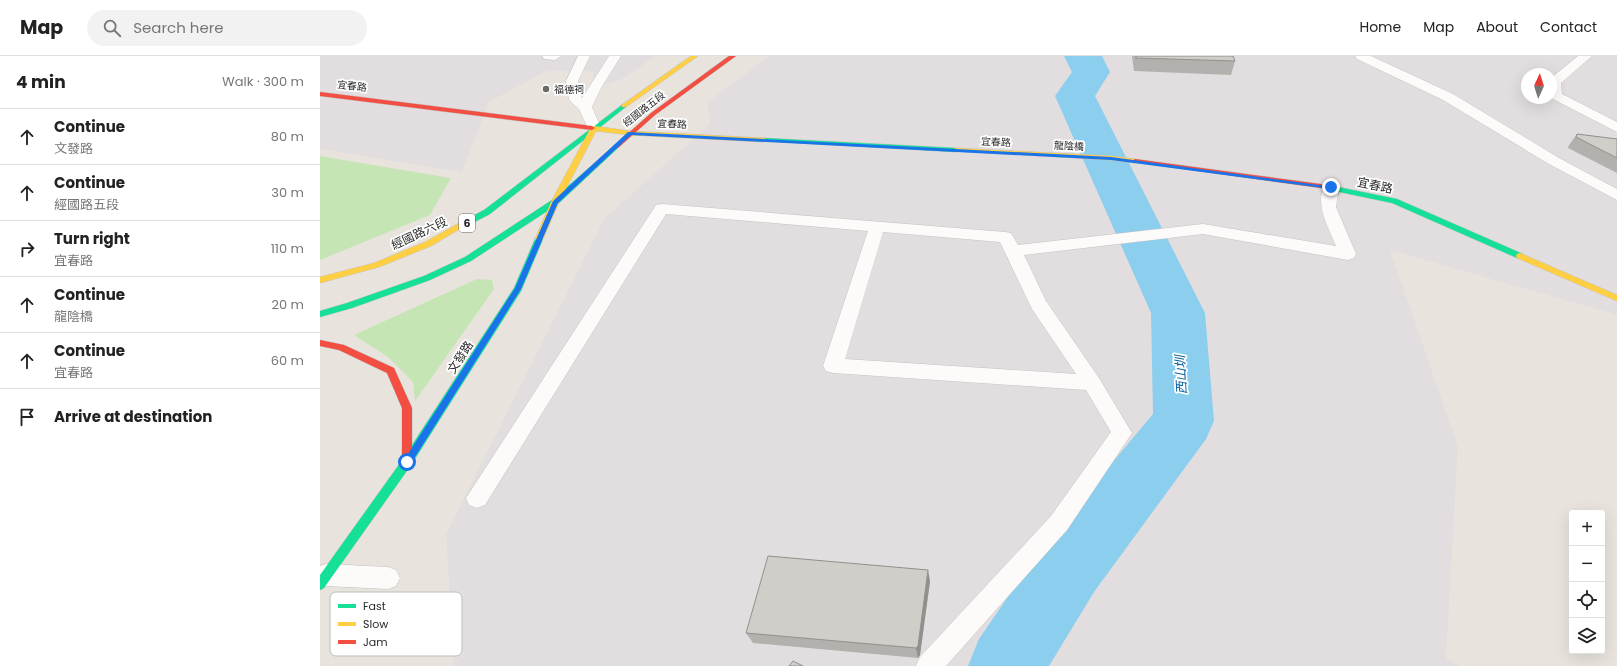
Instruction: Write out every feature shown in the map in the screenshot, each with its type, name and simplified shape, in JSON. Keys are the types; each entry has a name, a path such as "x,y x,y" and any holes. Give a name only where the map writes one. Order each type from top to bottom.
{"street":[{"name":"經國路五段","path":"594,128 695,56"},
{"name":"經國路五段","path":"555,202 630,133 653,114 733,56"},
{"name":"宜春路","path":"320,94 630,133 1026,155"},
{"name":"文發路","path":"323,580 407,462 518,289 555,202 594,128"},
{"name":"經國路六段","path":"320,280 376,266 428,244 487,212 594,128"},
{"name":"龍陰橋","path":"1026,155 1111,158"},
{"name":"宜春路","path":"1111,158 1331,187 1394,201 1617,298"},
{"path":"320,314 349,306 427,278 468,259 555,202"},
{"path":"320,343 341,347 391,371 407,408 407,462"}],"lane":[{"path":"548,56 555,56"},
{"path":"584,56 572,81 576,100 585,107 594,128"},
{"path":"585,107 594,88 615,56"},
{"path":"1361,56 1448,97 1554,161 1617,195"},
{"path":"1586,56 1554,82 1556,96 1617,128"},
{"path":"1014,251 1203,229 1348,254 1328,207 1331,187"},
{"path":"477,498 662,209 1005,238 1014,251 1038,304 1092,383 1122,433 1059,523 929,666"},
{"path":"877,227 833,366 1092,383"},
{"path":"323,580 388,578"}],"shaded area":[{"path":"320,56 656,56 622,79 594,88 593,71 547,71 489,102 462,172 320,149"},
{"path":"769,56 1617,56 1617,315 1390,250 1458,446 1446,658 1461,666 454,666 453,656 462,656 462,592 450,592 446,534 604,219 710,124 707,103"}],"green space":[{"path":"320,156 451,178 430,215 320,260"},
{"path":"477,279 492,280 494,289 415,401 413,382 388,357 354,335"}],"building":[{"path":"1136,56 1233,56 1235,61 1136,58"},
{"path":"1577,134 1617,139 1617,158 1576,137"},
{"path":"768,556 928,570 918,646 916,648 746,633"},
{"path":"793,661 803,666 789,666"}],"waterway":[{"name":"西山圳","path":"1006,666 1069,568 1184,421 1178,313 1075,96 1091,72 1083,56"}],"traffic: fast":[{"path":"466,223 487,212 624,106"},
{"path":"764,140 956,150"},
{"path":"320,314 349,306 427,278 468,259 555,202 616,147"},
{"path":"1328,187 1394,201 1520,256"},
{"path":"320,584 407,462 518,289 539,239"}],"traffic: slow":[{"path":"624,106 695,56"},
{"path":"592,128 630,133 764,140"},
{"path":"539,239 555,202 594,128"},
{"path":"956,150 1111,158 1135,161"},
{"path":"320,280 376,265 428,244 466,223"},
{"path":"1520,256 1617,298"}],"traffic: jam":[{"path":"616,147 653,114 733,56"},
{"path":"320,94 592,128"},
{"path":"1135,161 1328,187"},
{"path":"320,343 341,347 391,371 407,408 407,462"}],"place":[{"name":"福德祠","path":"546,89"}],"route":[{"path":"407,462 518,289 555,202 630,133 834,143 1026,155 1111,158 1331,187"}]}
